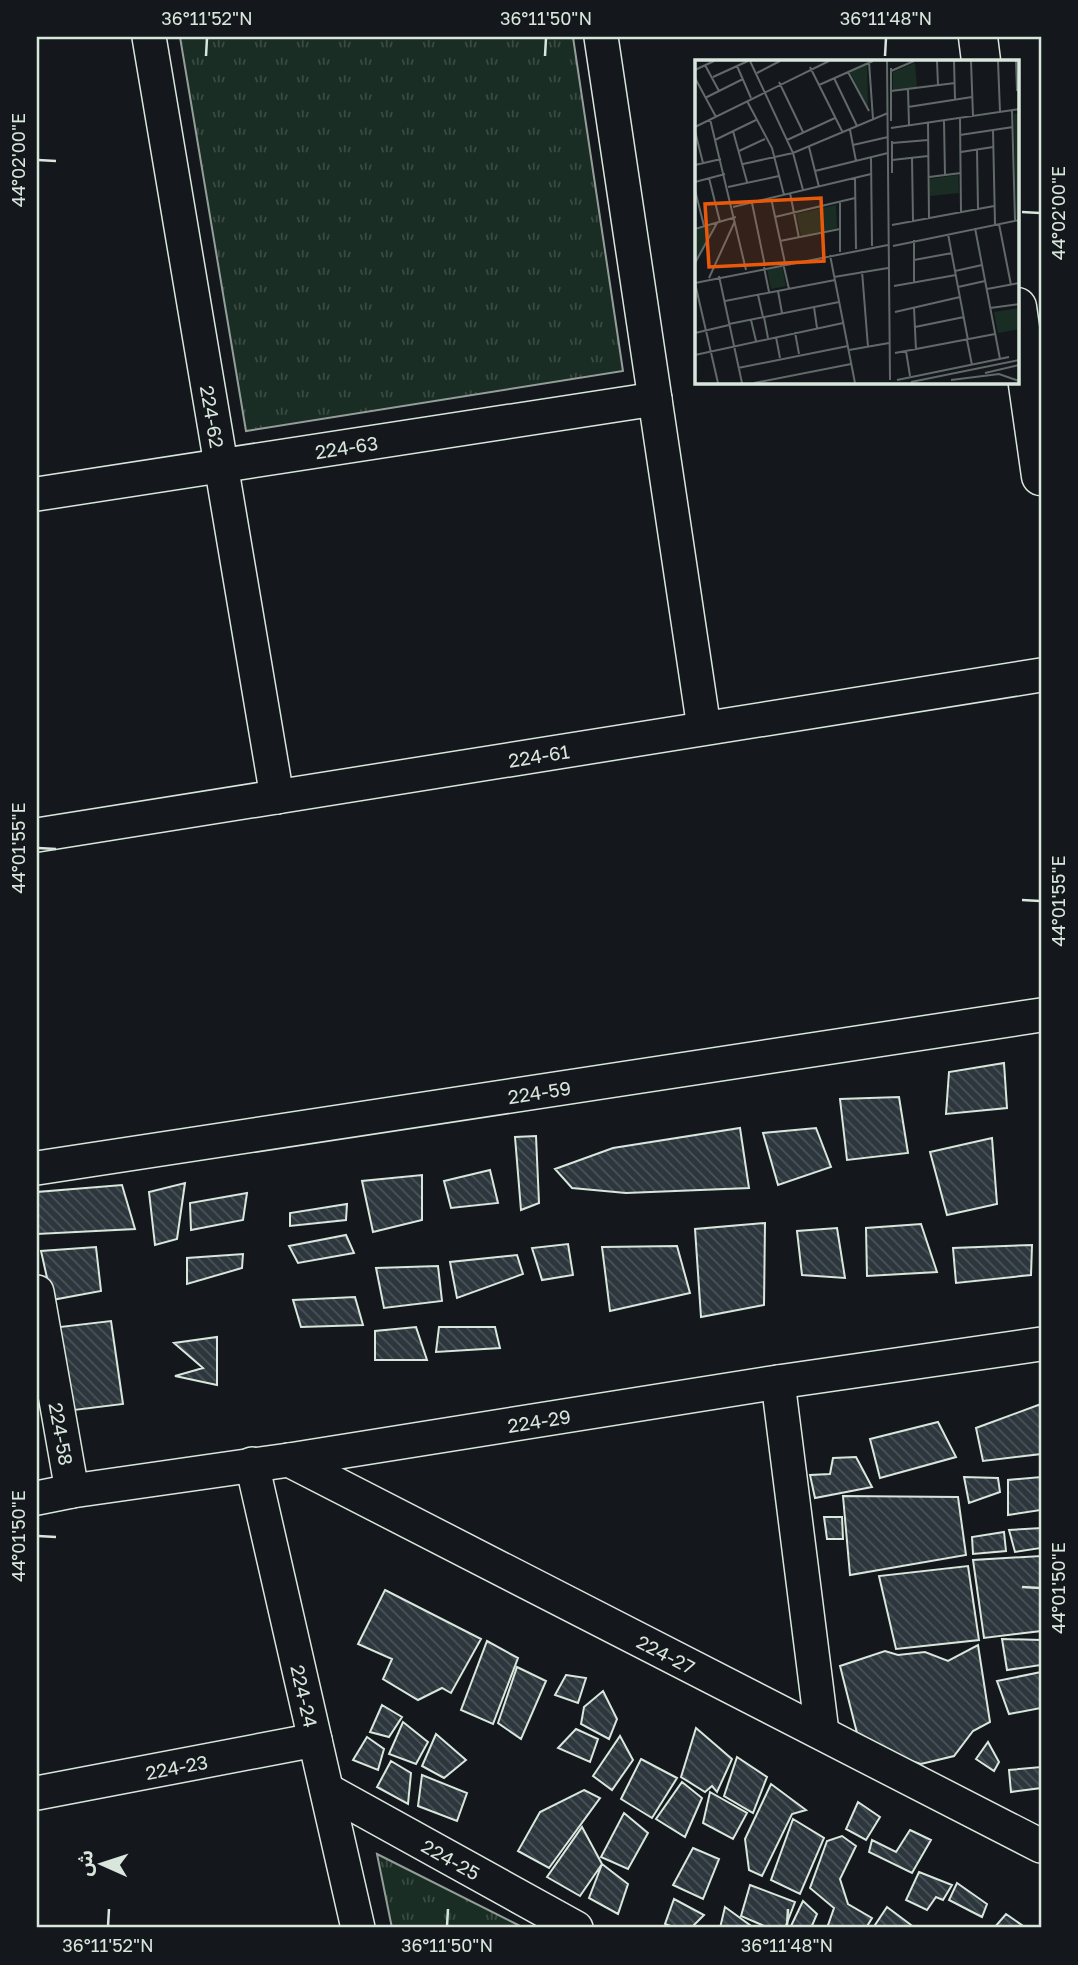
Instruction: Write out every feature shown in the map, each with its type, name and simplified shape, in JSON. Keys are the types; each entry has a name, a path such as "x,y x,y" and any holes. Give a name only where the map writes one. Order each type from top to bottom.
{"street":[{"name":"224-62","path":"149,37 277,796"},
{"path":"601,37 704,728"},
{"path":"978,37 981,60"},
{"path":"1018,314 1041,476"},
{"name":"224-63","path":"37,494 655,399"},
{"name":"224-61","path":"37,835 1041,675"},
{"name":"224-59","path":"37,1168 1041,1015"},
{"name":"224-58","path":"37,1292 72,1491"},
{"name":"224-29","path":"37,1498 778,1382 1041,1344"},
{"path":"778,1382 822,1732"},
{"name":"224-27","path":"289,1460 1041,1846"},
{"name":"224-24","path":"252,1464 358,1928"},
{"name":"224-23","path":"37,1793 316,1740"},
{"name":"224-25","path":"327,1790 576,1928"}],"green space":[{"path":"180,37 573,37 623,371 246,431"},
{"path":"377,1854 524,1928 392,1928"}],"building":[{"path":"1004,1063 1007,1108 946,1114 949,1072"},
{"path":"899,1097 908,1153 847,1160 840,1099"},
{"path":"740,1128 749,1188 626,1193 572,1188 555,1169 613,1148"},
{"path":"816,1128 831,1167 778,1185 763,1133"},
{"path":"536,1136 539,1203 521,1210 515,1137"},
{"path":"992,1138 997,1204 947,1215 930,1152"},
{"path":"490,1170 498,1203 451,1208 444,1181"},
{"path":"422,1175 422,1220 373,1232 362,1181"},
{"path":"185,1183 177,1239 155,1245 149,1192"},
{"path":"122,1185 135,1229 37,1234 37,1192"},
{"path":"247,1193 243,1220 191,1230 190,1203"},
{"path":"347,1204 346,1220 290,1226 290,1213"},
{"path":"765,1223 764,1305 701,1317 695,1229"},
{"path":"921,1224 937,1272 867,1276 866,1228"},
{"path":"837,1228 845,1278 802,1275 797,1231"},
{"path":"346,1235 354,1253 298,1263 289,1246"},
{"path":"568,1244 573,1275 542,1280 532,1248"},
{"path":"1032,1245 1031,1275 956,1283 953,1248"},
{"path":"677,1246 690,1293 610,1311 602,1247"},
{"path":"96,1247 101,1291 52,1300 41,1251"},
{"path":"243,1254 242,1268 187,1284 187,1258"},
{"path":"517,1255 523,1274 457,1298 450,1262"},
{"path":"438,1266 442,1301 384,1308 376,1268"},
{"path":"355,1297 363,1325 301,1327 293,1300"},
{"path":"111,1321 123,1404 66,1411 51,1328"},
{"path":"416,1327 427,1360 375,1360 375,1331"},
{"path":"439,1327 495,1327 500,1348 436,1352"},
{"path":"217,1337 217,1385 175,1376 203,1368 174,1343"},
{"path":"1041,1404 1041,1454 983,1461 976,1428"},
{"path":"938,1422 956,1457 880,1478 870,1439"},
{"path":"856,1457 872,1487 815,1498 810,1475 830,1474 833,1458"},
{"path":"964,1477 998,1478 1000,1492 969,1503"},
{"path":"1041,1477 1041,1510 1008,1515 1008,1480"},
{"path":"843,1496 958,1497 966,1555 850,1575"},
{"path":"824,1517 842,1517 843,1539 827,1539"},
{"path":"1041,1528 1041,1548 1015,1552 1009,1530"},
{"path":"1004,1532 1006,1551 973,1554 972,1537"},
{"path":"1041,1556 1041,1631 984,1638 973,1560"},
{"path":"968,1566 979,1640 896,1649 879,1576"},
{"path":"385,1590 481,1639 451,1693 442,1688 418,1700 383,1679 392,1659 358,1644"},
{"path":"1002,1639 1041,1640 1041,1665 1007,1670"},
{"path":"487,1641 518,1658 493,1724 461,1710"},
{"path":"978,1645 990,1722 973,1731 954,1756 921,1764 860,1745 840,1666 885,1651 898,1655 925,1652 948,1661"},
{"path":"517,1667 546,1681 521,1739 498,1723"},
{"path":"1041,1672 1041,1708 1009,1714 997,1681"},
{"path":"566,1675 586,1678 578,1703 555,1695"},
{"path":"603,1691 617,1719 609,1739 581,1724 584,1707"},
{"path":"382,1705 402,1717 389,1737 370,1732"},
{"path":"403,1722 428,1742 416,1764 389,1754"},
{"path":"696,1728 732,1759 717,1792 712,1786 705,1792 681,1777"},
{"path":"576,1729 598,1739 590,1762 558,1748"},
{"path":"436,1734 466,1760 444,1778 422,1766"},
{"path":"620,1736 633,1760 612,1790 593,1776"},
{"path":"367,1737 384,1749 378,1770 353,1760"},
{"path":"988,1742 999,1762 994,1771 976,1759"},
{"path":"737,1757 767,1777 753,1813 724,1796"},
{"path":"641,1759 677,1778 652,1818 621,1799"},
{"path":"391,1761 411,1773 408,1804 377,1787"},
{"path":"1041,1767 1041,1788 1011,1792 1009,1770"},
{"path":"422,1775 467,1793 457,1821 418,1806"},
{"path":"682,1782 702,1798 685,1837 656,1819"},
{"path":"771,1784 806,1810 792,1814 762,1876 749,1870 745,1839"},
{"path":"584,1790 600,1798 549,1868 518,1851 540,1812"},
{"path":"710,1792 747,1813 733,1839 703,1823"},
{"path":"858,1802 880,1817 866,1840 846,1829"},
{"path":"624,1813 648,1833 628,1869 601,1857"},
{"path":"793,1819 824,1838 800,1894 771,1880"},
{"path":"582,1827 602,1864 580,1896 547,1877"},
{"path":"910,1830 931,1840 912,1873 869,1852 872,1840 896,1852"},
{"path":"842,1836 856,1846 840,1879 848,1904 872,1918 866,1928 827,1928 834,1908 810,1888 827,1841"},
{"path":"693,1848 719,1859 703,1899 673,1885"},
{"path":"602,1864 628,1884 618,1914 589,1898"},
{"path":"919,1872 952,1885 943,1900 936,1897 927,1910 906,1900"},
{"path":"957,1883 987,1904 982,1917 949,1900"},
{"path":"750,1885 795,1902 785,1928 769,1928 741,1916"},
{"path":"674,1899 704,1915 691,1928 676,1928 665,1924"},
{"path":"803,1901 817,1914 811,1928 790,1928"},
{"path":"725,1907 754,1928 720,1928"},
{"path":"887,1907 915,1928 873,1928"},
{"path":"1006,1914 1026,1928 994,1928"}]}
